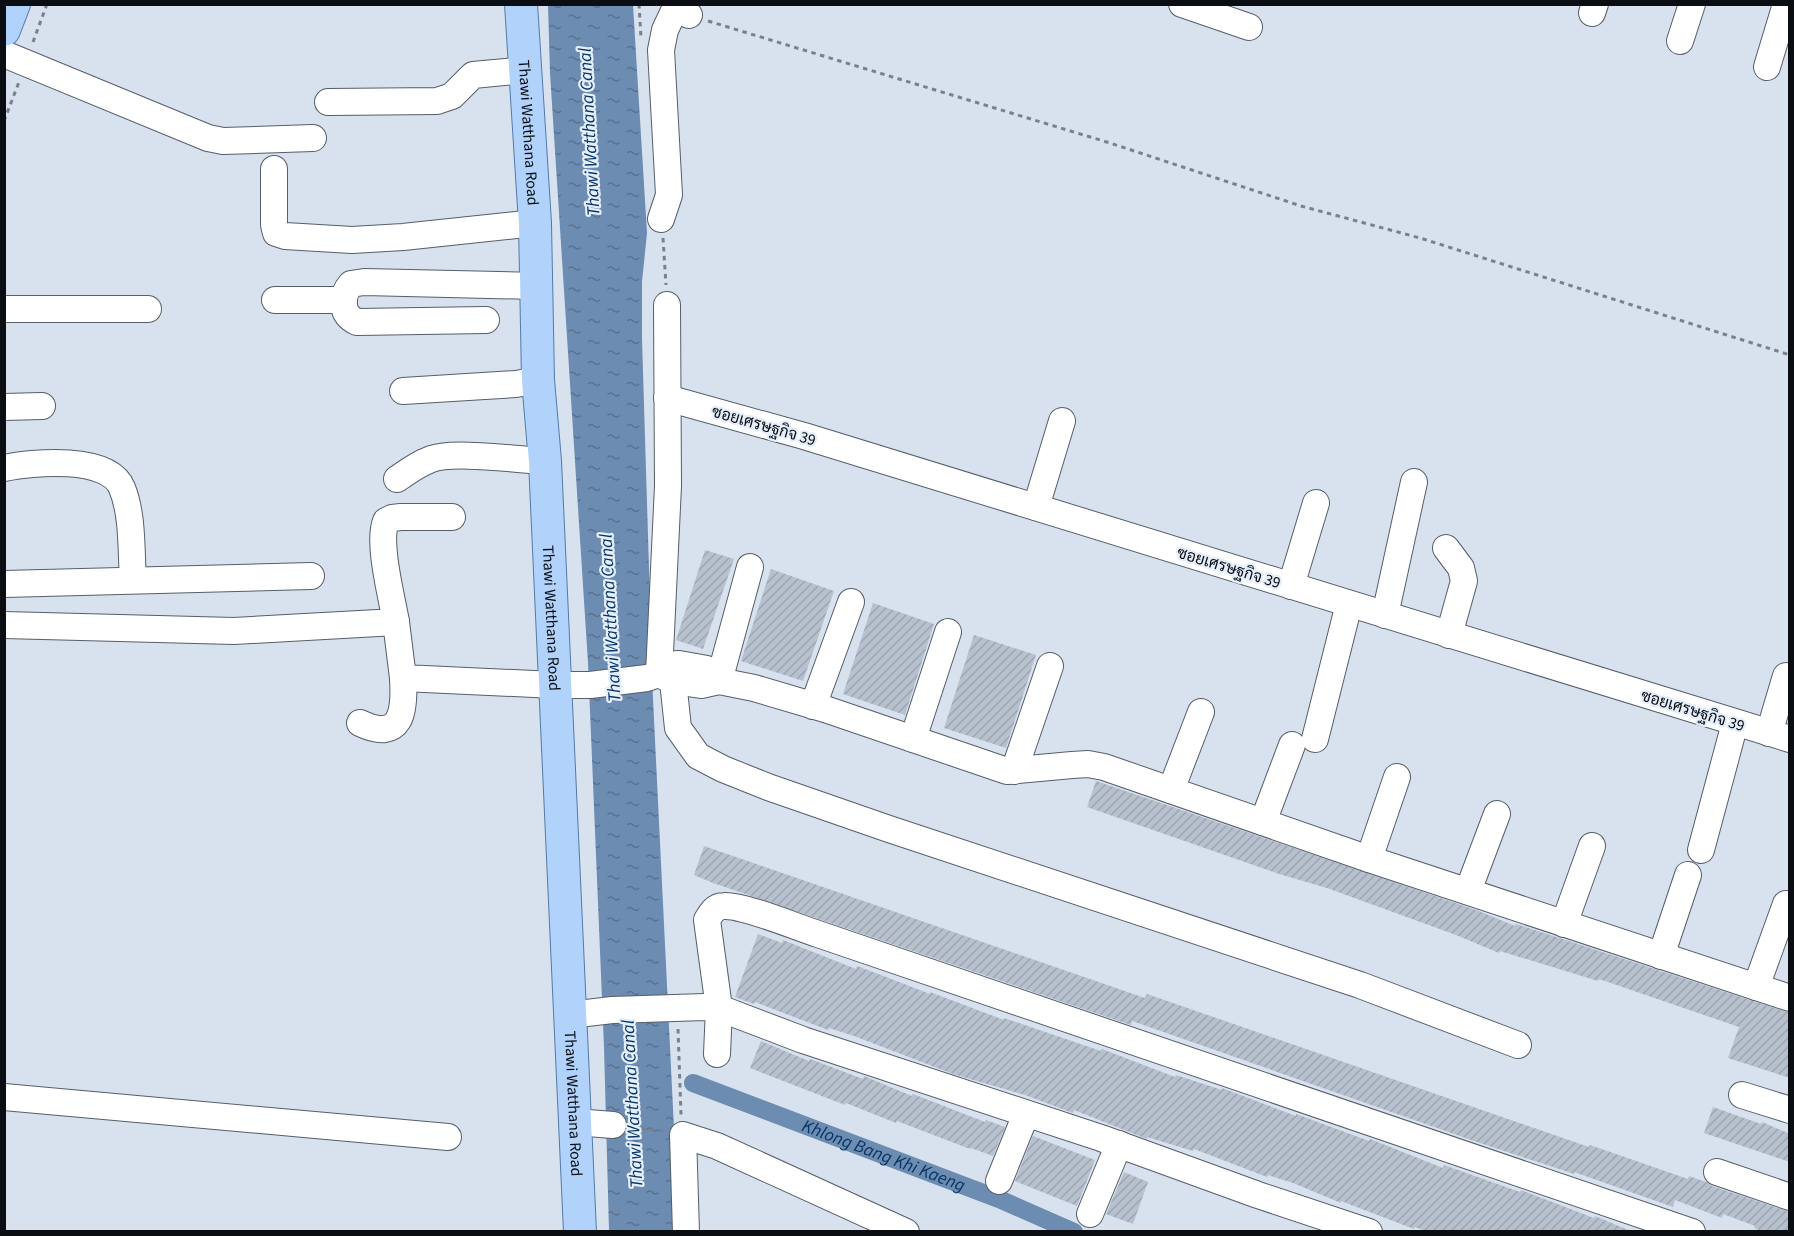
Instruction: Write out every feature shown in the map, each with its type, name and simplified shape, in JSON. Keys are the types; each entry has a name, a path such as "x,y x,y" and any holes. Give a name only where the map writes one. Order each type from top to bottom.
{"main road":[{"path":"4,30 14,4"},
{"name":"Thawi Watthana Road","path":"521,4 535,223 538,380 545,461 580,1232"}],"street":[{"path":"1182,4 1249,27"},
{"path":"1680,41 1692,4"},
{"path":"1767,67 1786,4"},
{"path":"661,219 669,195 662,50 669,20 673,13 679,11 689,15"},
{"path":"4,54 208,138 223,141 313,138"},
{"path":"328,102 437,101 452,96 473,75 525,69"},
{"path":"274,169 274,225 276,233 285,236 352,240 535,223"},
{"path":"486,320 357,322 345,314 344,300 351,284 364,282 537,286"},
{"path":"275,300 344,300"},
{"path":"667,305 668,486 660,678 678,728 698,756 768,787 1360,985 1518,1045"},
{"path":"4,309 148,309"},
{"path":"403,391 516,384 538,380"},
{"name":"ซอยเศรษฐกิจ 39","path":"667,398 804,436 1779,736"},
{"path":"4,407 42,406"},
{"path":"1036,507 1062,421"},
{"path":"397,478 439,457 545,461"},
{"path":"4,468 81,463 109,473 121,485 128,506 133,580"},
{"path":"1385,615 1414,482"},
{"path":"1291,586 1316,503"},
{"path":"360,723 375,730 387,730 396,723 404,703 396,622 383,549 383,532 386,521 401,517 452,517"},
{"path":"1446,548 1461,568 1464,581 1449,634"},
{"path":"719,681 750,567"},
{"path":"4,584 311,576"},
{"path":"813,706 851,602"},
{"path":"1263,822 1304,742 1349,604"},
{"path":"4,625 234,630 396,622"},
{"path":"913,739 948,632"},
{"path":"1014,771 1050,666"},
{"path":"1779,736 1786,676"},
{"path":"403,678 555,686 660,678 701,685 719,681 754,688 813,706 1007,771 1088,764 1104,767 1369,859 1790,998"},
{"path":"1171,790 1201,712"},
{"path":"1701,850 1735,723"},
{"path":"1369,859 1396,777"},
{"path":"1468,891 1497,814"},
{"path":"1564,924 1592,846"},
{"path":"1661,956 1689,874"},
{"path":"1756,987 1786,904"},
{"path":"717,1054 718,1008 707,920 716,907 723,905 740,908 829,938 1692,1232"},
{"path":"570,1015 612,1010 718,1008 803,1040 1119,1144 1258,1195 1369,1232"},
{"path":"1742,1095 1790,1110"},
{"path":"4,1097 448,1137"},
{"path":"999,1180 1026,1114"},
{"path":"575,1122 613,1125"},
{"path":"686,1232 679,1134 717,1146 906,1232"},
{"path":"1090,1214 1119,1144"},
{"path":"1717,1172 1790,1197"}],"path":[{"path":"689,15 1110,143 1301,206 1420,238 1790,355"},
{"path":"613,1125 679,1134 677,1050"}],"water":[{"name":"Thawi Watthana Canal","path":"548,5 633,5 647,233 642,282 642,339 653,699 679,1231 609,1231 604,1047 588,663 550,73"}],"building":[{"path":"705,550 734,559 703,649 676,640"},
{"path":"771,569 834,591 803,681 741,661"},
{"path":"873,603 934,624 905,715 843,694"},
{"path":"974,635 1036,655 1006,748 944,728"},
{"path":"1096,781 1476,910 1515,926 1516,924 1790,1013 1790,1078 1728,1058 1739,1027 1599,979 1598,981 1500,951 1499,953 1327,888 1279,874 1087,807"},
{"path":"704,846 1145,998 1147,994 1589,1147 1590,1145 1688,1179 1689,1176 1706,1182 1790,1212 1790,1232 1764,1232 1754,1228 1755,1226 1723,1214 1722,1218 1675,1200 1673,1207 1574,1172 1574,1174 1474,1141 1132,1021 1131,1025 713,883 694,875"},
{"path":"758,934 782,943 783,940 856,969 857,966 1004,1020 1004,1018 1101,1051 1102,1049 1175,1077 1176,1075 1222,1090 1222,1088 1296,1116 1296,1114 1369,1141 1370,1139 1443,1168 1444,1165 1520,1192 1521,1190 1633,1232 1428,1232 1415,1227 1414,1229 1293,1183 1268,1175 1267,1177 1194,1149 1193,1151 1147,1137 1147,1139 1074,1110 1073,1113 1025,1095 953,1074 854,1036 829,1028 828,1030 755,1002 754,1004 735,997"},
{"path":"761,1041 809,1061 810,1059 863,1079 864,1076 912,1096 913,1094 985,1122 986,1120 1005,1127 993,1156 897,1121 896,1123 846,1103 845,1105 750,1068"},
{"path":"1713,1107 1761,1124 1762,1122 1790,1134 1790,1162 1704,1133"},
{"path":"1033,1136 1095,1160 1077,1206 1015,1181"},
{"path":"1124,1172 1148,1182 1133,1224 1106,1214"}],"waterway":[{"name":"Khlong Bang Khi Kaeng","path":"693,1083 999,1199 1074,1232"}]}
